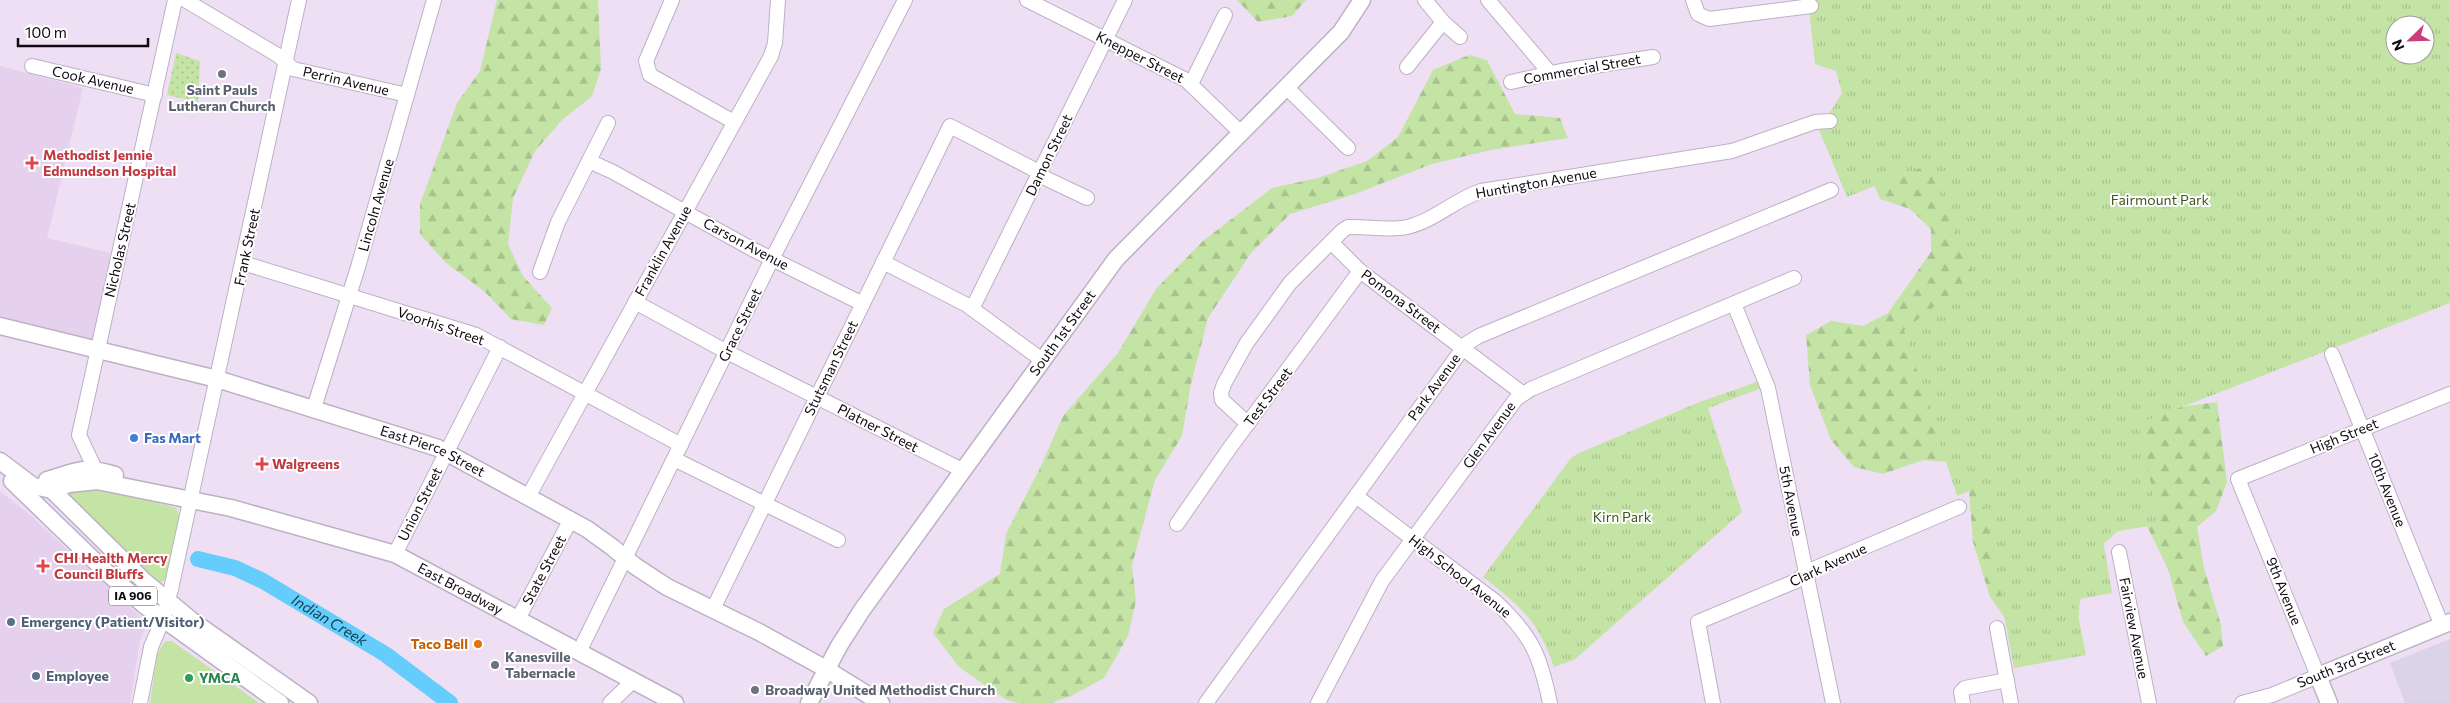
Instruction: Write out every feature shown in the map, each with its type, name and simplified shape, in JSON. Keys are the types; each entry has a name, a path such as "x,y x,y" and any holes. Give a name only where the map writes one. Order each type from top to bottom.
{"main road":[{"name":"South 1st Street","path":"809,703 826,669 858,614 1120,254 1341,32 1362,0"},
{"name":"East Pierce Street","path":"0,326 217,379 418,440 446,452 587,529 667,587 826,669 881,703"},
{"name":"IA 906","path":"0,450 47,486 137,574 168,601 242,658 309,703"},
{"path":"0,461 33,486 47,486"},
{"name":"East Broadway","path":"47,486 78,469 95,469 394,554 675,703"},
{"name":"IA 906","path":"0,472 17,485 110,576 163,619 280,703"},
{"name":"East Broadway","path":"47,486 97,480 191,497"},
{"name":"South 3rd Street","path":"2318,676 2446,624"},
{"name":"9th Avenue","path":"2318,676 2329,703"}],"street":[{"name":"Nicholas Street","path":"95,469 79,435 175,0"},
{"name":"Perrin Avenue","path":"185,0 279,56 293,69 407,95"},
{"name":"Frank Street","path":"140,703 151,648 168,601 287,63 299,0"},
{"name":"Lincoln Avenue","path":"314,408 349,296 434,0"},
{"path":"672,0 646,61 650,76 734,122"},
{"name":"Franklin Avenue","path":"528,497 771,56 775,43 778,0"},
{"name":"Grace Street","path":"579,652 772,259 905,0"},
{"name":"Knepper Street","path":"1028,0 1191,84 1240,132"},
{"name":"Damon Street","path":"972,309 1125,0"},
{"path":"1425,0 1443,22 1460,37"},
{"path":"1488,0 1550,73"},
{"path":"1693,0 1698,14 1706,18 1810,6"},
{"path":"1191,84 1225,15"},
{"path":"1407,67 1443,22"},
{"name":"Commercial Street","path":"1511,82 1550,73 1653,57"},
{"name":"Cook Avenue","path":"32,66 154,95"},
{"path":"1286,87 1348,148"},
{"name":"Huntington Avenue","path":"1248,424 1222,400 1221,393 1224,384 1246,344 1290,283 1331,242 1348,228 1395,228 1421,223 1460,200 1480,192 1732,151 1816,122 1830,121"},
{"path":"540,272 558,222 608,123"},
{"name":"Stutsman Street","path":"712,609 950,126 1039,174"},
{"name":"Carson Avenue","path":"589,161 772,259 862,304"},
{"path":"1039,174 1087,198"},
{"name":"Park Avenue","path":"1206,703 1463,348 1479,336 1831,190"},
{"name":"Pomona Street","path":"1331,242 1360,271 1522,393"},
{"path":"883,262 972,309 1042,360"},
{"name":"Voorhis Street","path":"243,263 476,335 681,445"},
{"name":"Test Street","path":"1177,524 1360,271"},
{"name":"Glen Avenue","path":"1318,703 1379,587 1511,405 1522,393 1794,278"},
{"name":"Platner Street","path":"634,302 727,352 962,470"},
{"name":"5th Avenue","path":"1734,304 1768,388 1833,703"},
{"name":"Union Street","path":"394,554 500,347"},
{"name":"10th Avenue","path":"2332,354 2362,429 2446,624"},
{"name":"High Street","path":"2238,479 2450,394"},
{"path":"674,459 838,540"},
{"name":"9th Avenue","path":"2238,479 2318,676"},
{"name":"High School Avenue","path":"1356,496 1496,602 1517,622 1539,657 1550,703"},
{"name":"Clark Avenue","path":"1713,703 1698,622 1796,581 1811,570 1959,506"},
{"name":"State Street","path":"518,619 570,521"},
{"name":"Fairview Avenue","path":"2119,552 2149,703"},
{"path":"1997,628 2008,702"},
{"name":"South 3rd Street","path":"2242,703 2272,695 2318,676"},
{"path":"1963,703 1961,692 1965,688 2006,680"},
{"path":"610,703 633,681"}],"shaded area":[{"name":"Methodist Jennie Edmundson Hospital","path":"0,66 83,88 47,238 111,253 93,339 0,316"},
{"name":"CHI Health Mercy Council Bluffs","path":"0,491 29,514 148,624 140,640 130,703 0,703"},
{"path":"2450,639 2450,703 2405,703 2390,663"}],"green space":[{"path":"497,0 598,0 601,69 592,96 562,120 535,151 513,198 508,244 523,276 552,308 544,325 511,319 484,291 446,263 420,234 420,204 457,103 480,71"},
{"path":"1237,0 1306,0 1292,16 1258,22"},
{"name":"Fairmount Park","path":"1808,0 2450,0 2450,303 2138,424 2160,524 2102,534 2112,593 2075,600 2086,655 2014,668 1983,500 1978,487 1957,496 1904,330 1974,276 1928,165 1847,197 1819,130 1842,93 1836,71 1815,64"},
{"path":"176,53 200,61 198,102 167,95"},
{"path":"1469,55 1487,60 1515,114 1560,118 1568,138 1491,150 1432,164 1355,194 1290,214 1251,253 1208,318 1191,384 1182,436 1155,480 1132,565 1136,601 1128,636 1104,678 1071,696 1051,703 1017,703 1005,699 959,667 933,633 944,609 1000,574 1006,534 1040,468 1063,416 1118,353 1156,289 1203,241 1272,188 1318,178 1367,161 1398,137 1433,70"},
{"path":"1938,153 1986,279 1957,463 1923,460 1883,474 1854,467 1831,440 1810,385 1806,335 1831,321 1863,326 1888,313 1931,252 1931,229 1910,209 1880,199 1869,173"},
{"name":"Kirn Park","path":"1765,379 1767,386 1708,408 1742,512 1574,660 1554,667 1542,637 1535,626 1518,606 1483,577 1571,458 1697,403"},
{"path":"2217,402 2227,482 2216,511 2197,527 2204,568 2221,625 2223,646 2206,656 2183,622 2168,569 2147,526 2127,523 2102,545 2080,601 2077,636 2028,650 1990,597 1973,542 1968,479 1985,433"},
{"path":"94,484 176,508 180,517 166,578 159,584 66,496 67,490"},
{"name":"YMCA","path":"165,641 172,641 259,703 150,703 157,654"}],"waterway":[{"name":"Indian Creek","path":"198,559 235,568 263,581 385,654 450,703"}],"place":[{"name":"Saint Pauls Lutheran Church","path":"222,74"},
{"name":"Methodist Jennie Edmundson Hospital","path":"32,163"},
{"name":"Fas Mart","path":"134,438"},
{"name":"Walgreens","path":"262,464"},
{"name":"CHI Health Mercy Council Bluffs","path":"43,566"},
{"name":"Emergency (Patient/Visitor)","path":"11,622"},
{"name":"Taco Bell","path":"478,644"},
{"name":"Kanesville Tabernacle","path":"495,665"},
{"name":"Employee","path":"36,676"},
{"name":"YMCA","path":"189,678"},
{"name":"Broadway United Methodist Church","path":"755,690"}]}
